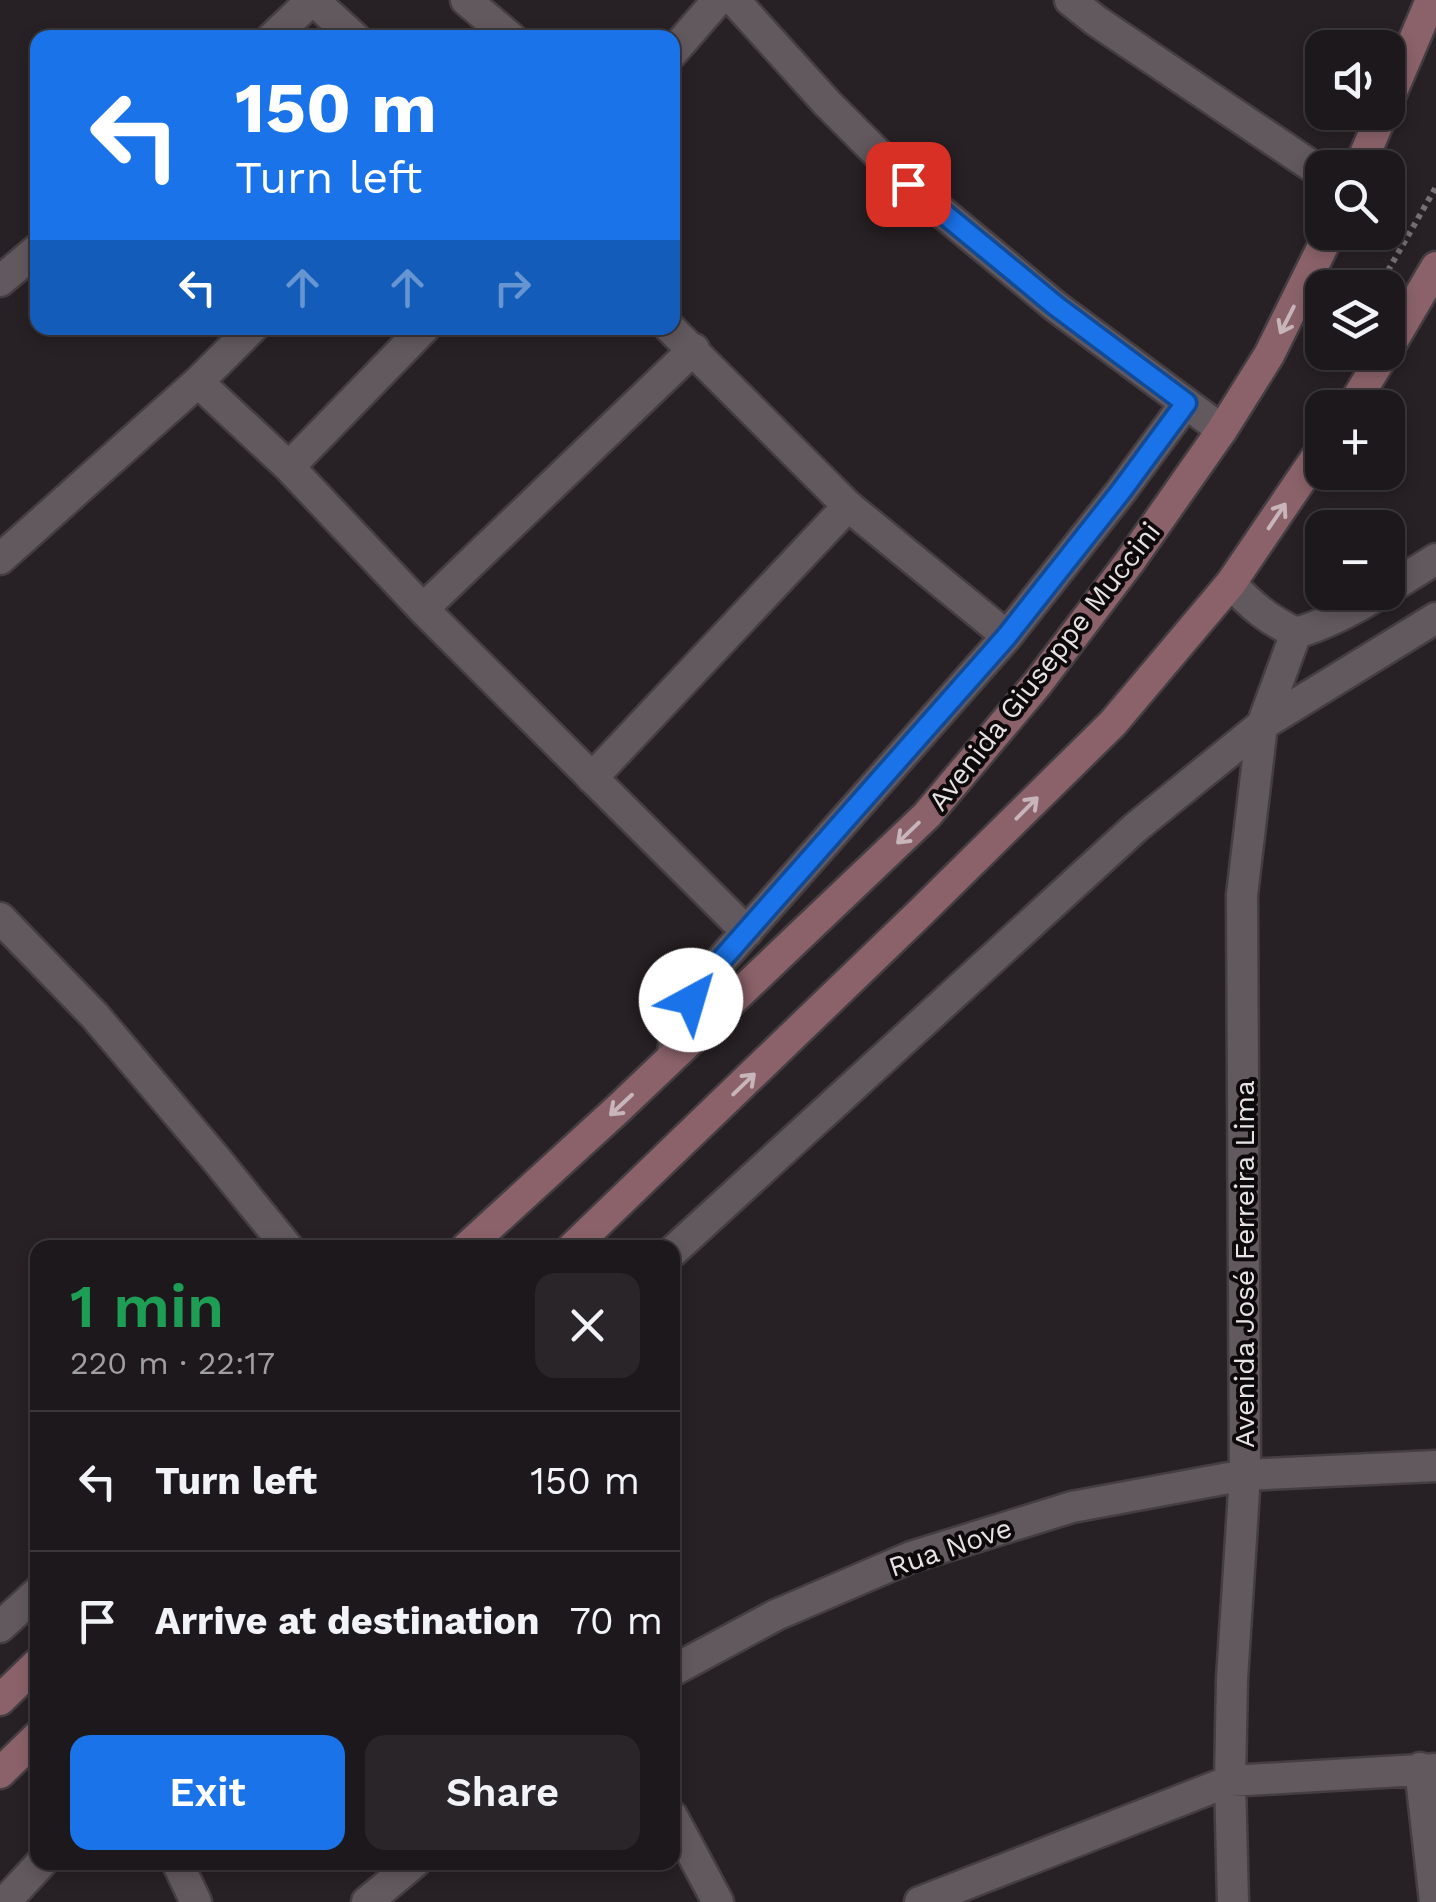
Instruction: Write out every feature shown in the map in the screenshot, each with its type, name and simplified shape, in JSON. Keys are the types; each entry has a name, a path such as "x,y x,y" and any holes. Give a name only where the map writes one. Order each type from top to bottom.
{"main road":[{"path":"1405,61 1431,0"},
{"name":"Avenida Giuseppe Muccini","path":"475,1240 926,815 1038,683 1222,430 1269,355 1321,250"},
{"path":"1405,318 1436,267"},
{"path":"580,1240 1114,723 1231,583 1305,474"},
{"path":"0,1700 30,1671"},
{"path":"0,1773 30,1744"}],"street":[{"path":"281,30 313,0 346,30"},
{"path":"466,0 502,30"},
{"path":"680,44 718,0"},
{"path":"734,0 827,103 908,184 1056,306 1222,430"},
{"path":"1070,0 1305,162"},
{"path":"0,281 30,256"},
{"path":"0,559 245,335"},
{"path":"289,467 417,335"},
{"path":"678,335 848,506 1007,636"},
{"path":"422,609 694,349"},
{"path":"198,382 289,467 422,609 748,932"},
{"path":"672,1057 679,1018 702,982 1007,636 1186,403"},
{"path":"592,778 848,506"},
{"path":"1405,578 1436,559"},
{"path":"1231,583 1271,621 1296,633 1353,610"},
{"path":"680,1245 1135,828 1262,725 1436,618"},
{"name":"Avenida José Ferreira Lima","path":"1234,1902 1232,1679 1245,1475 1242,895 1262,725 1296,633"},
{"path":"0,918 107,1030 282,1240"},
{"name":"Rua Nove","path":"680,1667 776,1615 911,1557 1072,1507 1245,1475 1436,1466"},
{"path":"0,1627 30,1599"},
{"path":"920,1902 1230,1781 1428,1768 1435,1902"},
{"path":"680,1831 718,1902"},
{"path":"5,1902 35,1870"},
{"path":"181,1870 196,1902"},
{"path":"366,1902 406,1870"}],"path":[{"path":"1388,270 1436,187"}],"route":[{"path":"691,1000 702,982 1007,636 1186,403 1056,306 908,184"}]}
